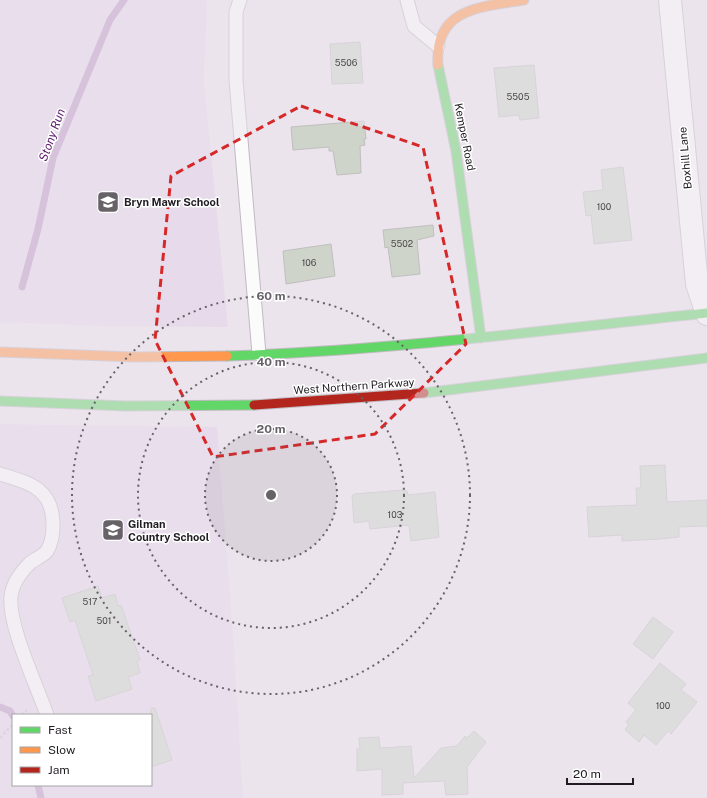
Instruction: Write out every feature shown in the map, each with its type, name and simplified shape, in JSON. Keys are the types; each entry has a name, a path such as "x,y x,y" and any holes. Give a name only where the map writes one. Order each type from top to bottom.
{"main road":[{"name":"Kemper Road","path":"481,338 465,207 450,119 438,64 439,37 450,22 473,11 524,0"},
{"path":"0,352 114,357 259,354 481,338 707,313"},
{"name":"West Northern Parkway","path":"0,401 128,406 253,405 361,399 492,387 707,358"}],"street":[{"name":"Boxhill Lane","path":"670,0 697,284 707,313"}],"lane":[{"path":"240,0 236,12 236,80 259,354"},
{"path":"407,0 414,26 438,46"},
{"path":"466,0 473,11"},
{"path":"0,474 37,487 46,497 53,512 53,537 47,552 30,563 14,583 11,597 12,619 47,714"}],"path":[{"path":"0,738 12,725"}],"highlighted area":[{"path":"301,106 423,147 466,344 375,434 213,457 155,340 171,176"}],"shaded area":[{"name":"Bryn Mawr School","path":"0,0 207,0 204,82 228,327 103,326 0,322"},
{"name":"Gilman Country School","path":"0,424 217,427 233,632 243,798 0,798"}],"building":[{"path":"360,42 363,83 332,84 330,44"},
{"path":"534,65 539,118 520,120 519,115 499,117 494,68"},
{"path":"364,121 366,139 364,139 365,145 360,146 361,173 337,175 333,151 329,151 329,147 293,150 291,127"},
{"path":"623,167 632,240 594,244 591,215 586,216 583,192 603,190 601,170"},
{"path":"433,225 434,236 417,240 420,274 392,277 388,247 385,248 383,230"},
{"path":"331,244 335,276 286,284 283,251"},
{"path":"665,465 667,502 707,500 707,526 679,527 679,537 661,539 622,541 622,535 589,537 587,507 637,505 636,488 641,488 640,466"},
{"path":"403,490 407,491 408,495 435,492 439,537 411,541 409,525 370,529 369,521 354,523 352,496 354,494"},
{"path":"98,586 102,598 115,594 118,606 121,605 140,660 137,661 140,673 128,677 132,689 96,701 88,676 93,675 75,620 70,622 62,598"},
{"path":"653,617 673,632 653,659 633,644"},
{"path":"660,663 686,684 681,690 697,702 671,734 668,731 656,745 644,735 639,742 625,730 629,724 626,722 636,710 628,703"},
{"path":"151,708 155,708 172,760 152,767 152,714"},
{"path":"474,731 486,742 467,767 468,794 446,795 444,781 403,783 403,794 382,795 382,769 357,771 357,749 360,749 359,738 379,737 380,748 411,746 414,778 441,748 457,746 465,736 467,738"}],"waterway":[{"name":"Stony Run","path":"22,287 38,229 53,158 110,20 124,0"},
{"name":"Stony Run","path":"0,707 10,711 12,714"},
{"name":"Stony Run","path":"38,786 41,798"}],"traffic: fast":[{"path":"438,65 456,151 481,338"},
{"path":"227,356 347,350 407,345 707,313"},
{"path":"424,393 707,358"},
{"path":"0,401 126,406 254,405"}],"traffic: slow":[{"path":"438,65 439,46 444,32 452,21 463,14 476,9 524,0"},
{"path":"0,352 134,357 227,356"}],"traffic: jam":[{"path":"254,405 424,393"}],"place":[{"name":"Bryn Mawr School","path":"108,202"},
{"name":"Gilman Country School","path":"113,530"}]}
